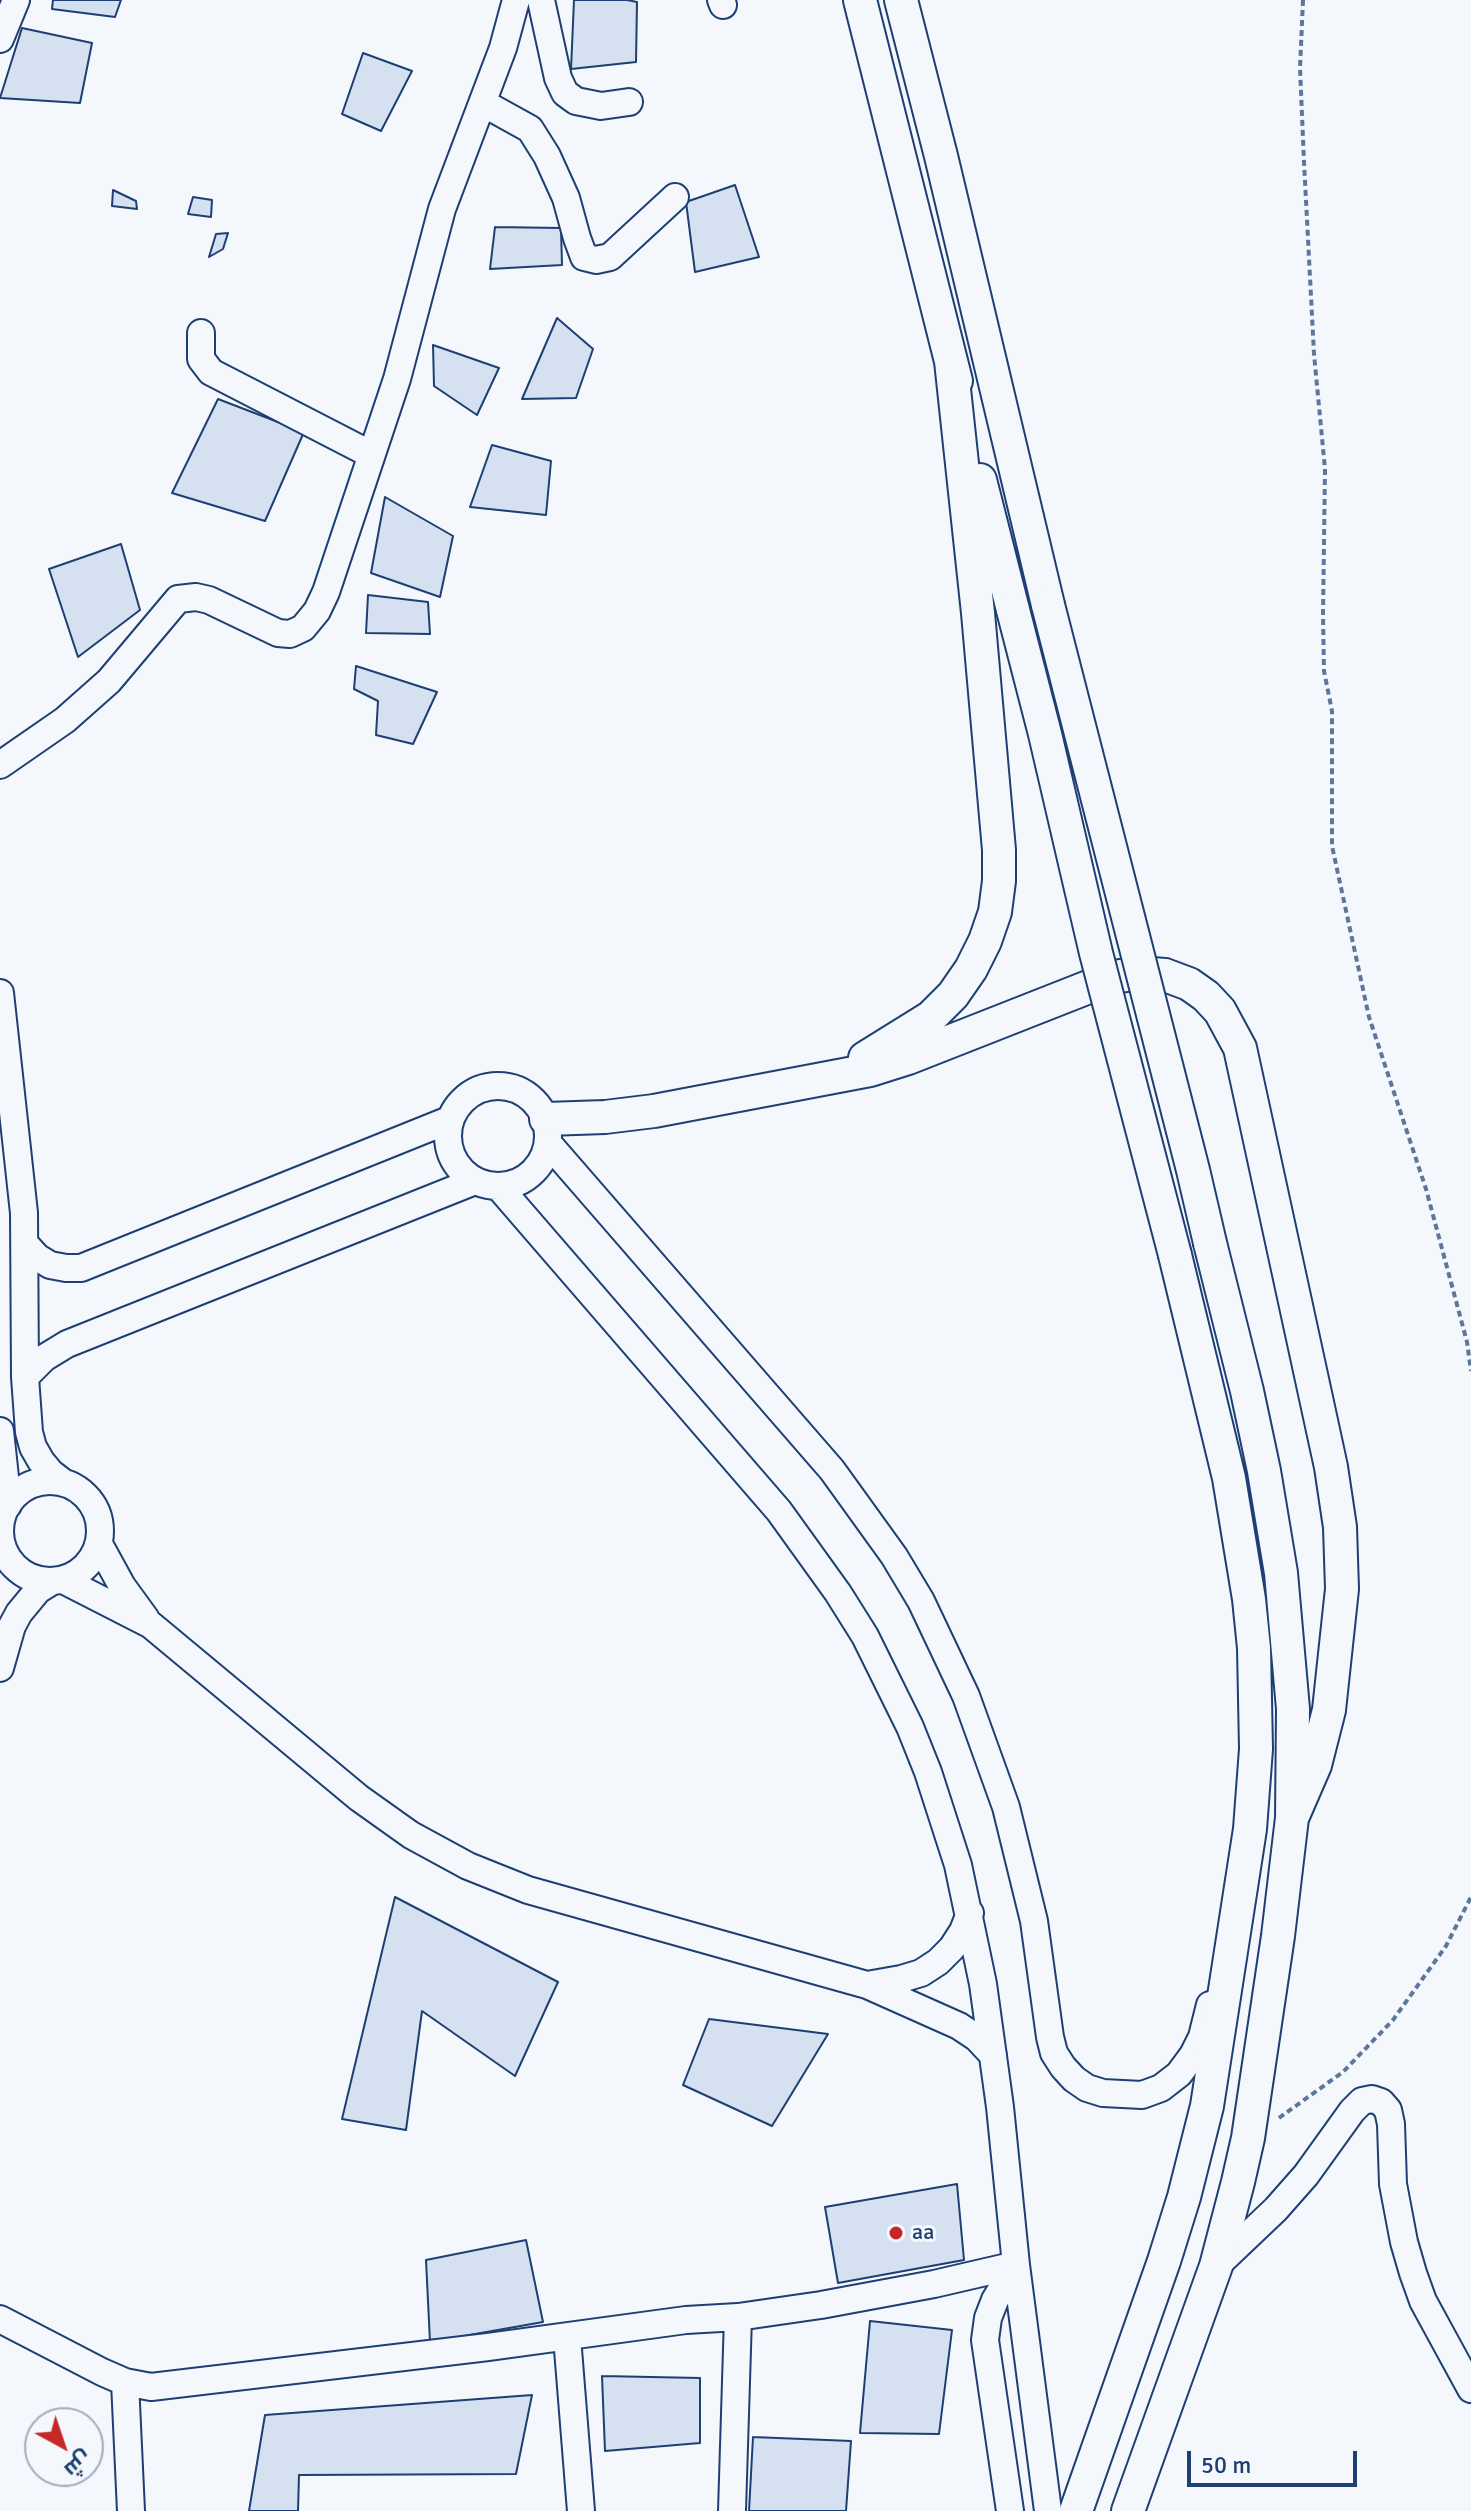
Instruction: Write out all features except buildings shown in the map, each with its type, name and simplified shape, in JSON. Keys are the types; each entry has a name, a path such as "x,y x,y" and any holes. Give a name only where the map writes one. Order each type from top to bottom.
{"main road":[{"path":"860,0 1229,1478 1254,1648 1256,1749 1250,1829 1207,2106 1184,2197 1076,2511"},
{"path":"901,0 1048,605 1253,1417 1281,1573 1293,1709 1292,1818 1248,2138 1216,2266 1128,2511"},
{"path":"832,1078 931,1017 953,995 971,969 995,912 999,850 951,361"},
{"path":"547,1131 832,1078 908,1058 1114,977 1139,973 1165,975 1189,984 1206,996 1231,1029 1240,1048 1331,1467 1340,1527 1342,1589 1329,1710 1315,1765 1292,1818"},
{"path":"1131,2356 1180,2370"}],"street":[{"path":"0,39 16,0"},
{"path":"0,765 65,720 109,681 178,599 196,597 209,600 278,633 290,634 303,628 317,611 397,379 442,209 503,48 516,0"},
{"path":"541,0 558,78 565,93 576,101 601,106 629,102"},
{"path":"483,103 530,129 547,156 566,198 584,257 596,260 610,257 675,197"},
{"path":"201,333 201,359 211,372 370,454"},
{"path":"0,993 11,1181 26,1245 26,1408 33,1447 51,1473 64,1483"},
{"path":"1048,2511 993,2055 970,1913 944,1818 910,1727 889,1681 838,1593 779,1511 487,1183 463,1172 454,1161 447,1134 449,1120 458,1104 471,1092 488,1086 506,1086 523,1092 537,1103 547,1131 832,1470 886,1545 921,1601 966,1696 1006,1807 1034,1921 1050,2037 1054,2053 1063,2067 1087,2088 1103,2093 1142,2095 1161,2088 1179,2074 1193,2055 1232,1953"},
{"path":"26,1245 50,1265 81,1268 449,1120"},
{"path":"25,1377 44,1358 67,1344 487,1183 516,1182 531,1174 542,1160 547,1131"},
{"path":"0,1431 4,1509 1,1535 13,1605 12,1626 0,1668"},
{"path":"4,1509 19,1492 32,1484 48,1481 64,1483 79,1489 90,1500 98,1513 101,1528 99,1544 92,1560 79,1573 57,1581 28,1601 12,1626"},
{"path":"99,1544 122,1586 151,1625 359,1798 411,1835 468,1866 528,1890 867,1985 959,2026 977,2038 993,2055"},
{"path":"6,1558 21,1573 35,1580 57,1581 151,1625"},
{"path":"867,1985 921,1973 938,1962 952,1948 970,1913"},
{"path":"1216,2266 1276,2209 1362,2101 1372,2099 1381,2102 1388,2110 1391,2124 1393,2184 1413,2273 1423,2301 1471,2389"},
{"path":"0,2319 125,2382 167,2386 686,2320 738,2317 934,2284 1016,2265"},
{"path":"1010,2511 985,2340 988,2318 995,2300 1016,2265"},
{"path":"732,2511 738,2317"},
{"path":"567,2337 581,2511"},
{"path":"125,2382 131,2511"}],"path":[{"path":"1303,0 1300,68 1304,162 1314,354 1325,469 1324,671 1332,711 1332,846 1369,1017 1426,1189 1467,1342 1471,1371"},
{"path":"1248,2138 1343,2072 1393,2020 1446,1946 1471,1897"}],"place":[{"name":"aa","path":"896,2233"}]}
